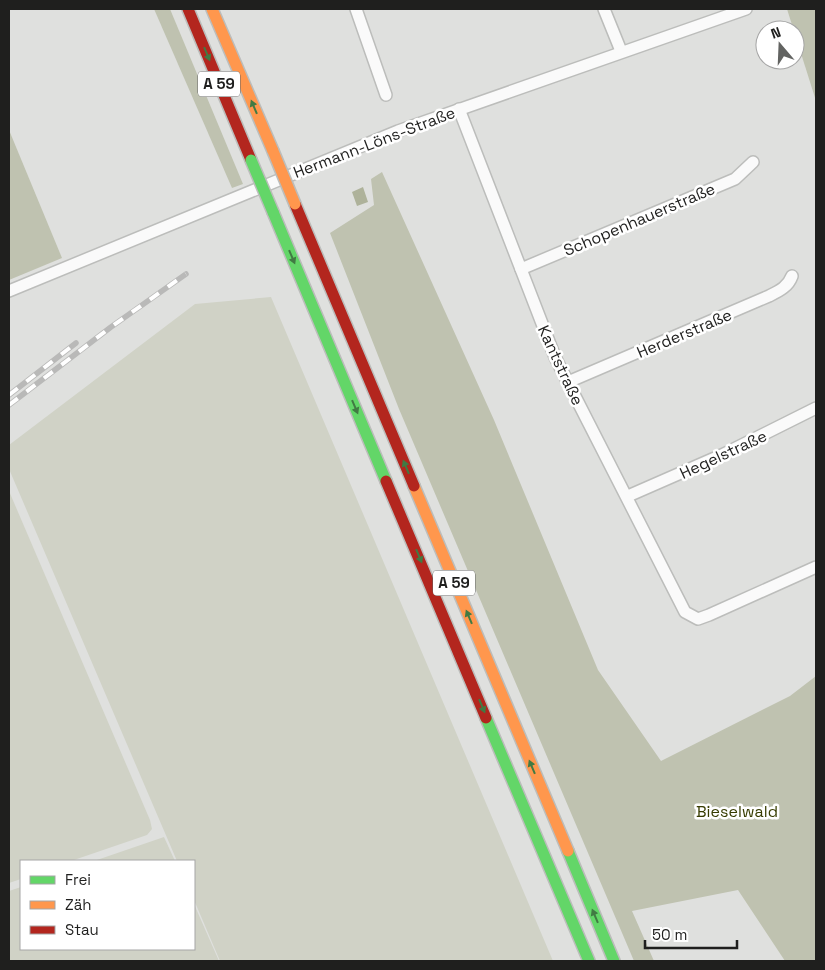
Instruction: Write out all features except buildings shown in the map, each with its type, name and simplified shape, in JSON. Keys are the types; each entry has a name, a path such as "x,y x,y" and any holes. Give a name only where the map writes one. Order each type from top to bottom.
{"highway":[{"name":"A 59","path":"188,9 589,961"},
{"name":"A 59","path":"212,9 614,961"}],"street":[{"path":"356,9 386,95"},
{"path":"604,9 621,51"},
{"name":"Hermann-Löns-Straße","path":"9,290 240,194 459,109 746,9"},
{"name":"Kantstraße","path":"459,109 546,335 597,441 628,496 685,612 698,619 816,567"},
{"name":"Schopenhauerstraße","path":"521,270 735,179 753,162"},
{"name":"Herderstraße","path":"568,382 770,296 783,289 790,282 792,276"},
{"name":"Hegelstraße","path":"628,496 724,454 816,408"}],"shaded area":[{"path":"363,187 368,202 357,206 352,192"},
{"path":"271,297 553,961 220,961 195,902 195,860 177,860 9,469 9,445 195,304"},
{"path":"9,491 150,820 152,829 147,835 74,860 20,860 20,879 9,883"},
{"path":"164,837 175,860 97,860"},
{"path":"20,887 20,950 195,950 195,906 219,961 9,961 9,891"}],"green space":[{"path":"154,9 170,9 243,184 232,188"},
{"path":"787,9 816,9 816,101 805,66 805,20 790,20"},
{"path":"9,130 62,258 9,280"},
{"name":"Bieselwald","path":"382,172 494,420 598,670 661,761 790,696 816,676 816,961 785,961 738,890 632,911 654,961 634,961 399,409 330,233 374,205 371,179"}],"railway":[{"path":"9,405 111,327 186,274"},
{"path":"9,395 76,343"}],"traffic: fast":[{"path":"251,160 273,212"},
{"path":"273,212 386,481"},
{"path":"486,718 589,961"},
{"path":"568,851 614,961"}],"traffic: slow":[{"path":"212,9 273,151"},
{"path":"273,151 295,204"},
{"path":"414,486 568,851"}],"traffic: jam":[{"path":"188,9 251,160"},
{"path":"295,204 414,486"},
{"path":"386,481 486,718"}]}
